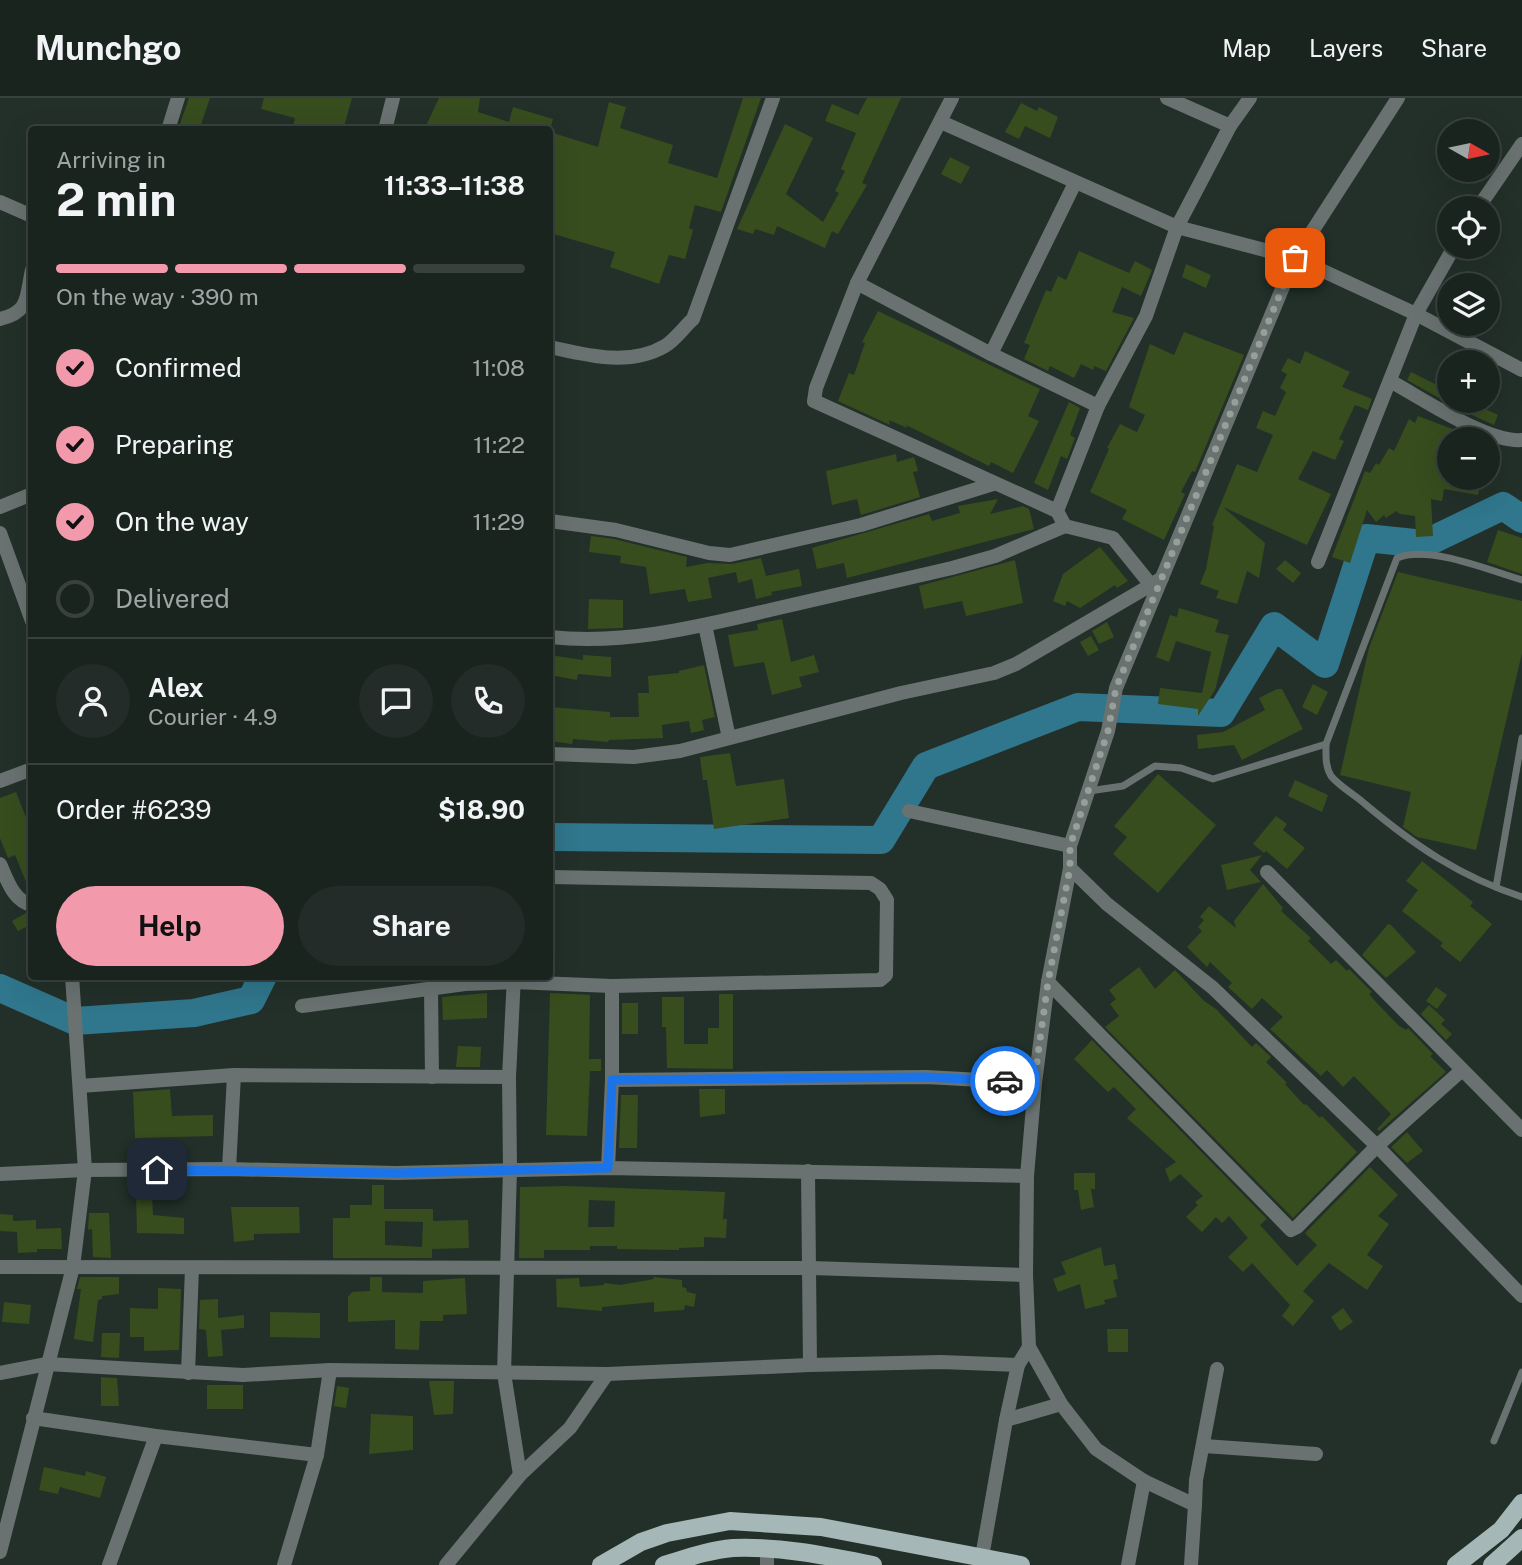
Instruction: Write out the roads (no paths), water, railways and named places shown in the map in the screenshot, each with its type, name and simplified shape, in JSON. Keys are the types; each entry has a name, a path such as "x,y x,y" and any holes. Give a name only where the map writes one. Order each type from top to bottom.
{"main road":[{"path":"1456,1565 1501,1530 1522,1503"},
{"path":"601,1565 641,1542 667,1533 730,1521 821,1527 1021,1565"},
{"path":"1492,1565 1522,1538"},
{"path":"664,1565 698,1554 732,1548 767,1557 809,1553 873,1565"}],"street":[{"path":"169,126 178,98"},
{"path":"385,126 393,98"},
{"path":"553,347 592,357 621,358 645,354 666,346 693,319 773,98"},
{"path":"952,98 857,283 816,388 814,401 1057,511 1065,526"},
{"path":"1167,98 1230,126"},
{"path":"1057,511 1098,406 1146,316 1177,227 1230,126 1250,98"},
{"path":"1195,1505 1144,1481 1096,1449 1061,1404 1028,1347 1027,1176 1034,1083 1048,982 1070,868 1070,846 1108,731 1116,688 1156,581 1295,258 1398,98"},
{"path":"941,122 1177,227 1295,258 1416,314 1522,370"},
{"path":"1486,196 1522,144"},
{"path":"991,354 1075,183"},
{"path":"0,202 28,214"},
{"path":"1318,562 1416,314 1447,259"},
{"path":"857,283 991,354 1098,406"},
{"path":"0,319 17,315 24,306 28,288"},
{"path":"1390,381 1490,436 1511,441 1522,440"},
{"path":"553,521 616,530 709,553 730,555 861,525 993,484"},
{"path":"0,507 28,496"},
{"path":"553,637 616,639 680,631 952,568 995,556 1065,526 1113,538 1156,581"},
{"path":"0,533 28,610"},
{"path":"553,754 634,757 680,751 901,693 994,673 1016,664 1156,581"},
{"path":"705,625 729,738"},
{"path":"0,781 28,770"},
{"path":"909,811 1070,846"},
{"path":"0,864 14,894 28,904"},
{"path":"1070,868 1107,904 1213,988 1377,1146 1522,1296"},
{"path":"1267,872 1522,1130"},
{"path":"528,980 612,986 880,980 886,975 887,900 880,889 871,883 553,877"},
{"path":"0,1552 3,1524 73,1267 85,1170 72,980"},
{"path":"302,1006 504,980"},
{"path":"514,980 509,1077 510,1170 505,1268 504,1373 520,1475"},
{"path":"1048,982 1291,1230 1377,1146 1462,1070"},
{"path":"608,1168 612,986"},
{"path":"430,988 432,1077"},
{"path":"80,1086 234,1075 509,1077"},
{"path":"229,1169 234,1075"},
{"path":"612,1080 926,1077 1034,1083"},
{"path":"0,1174 85,1170 229,1169 397,1173 608,1168 1027,1176"},
{"path":"808,1171 810,1365"},
{"path":"0,1267 811,1268 1026,1275"},
{"path":"188,1373 192,1268"},
{"path":"982,1557 1018,1365 1028,1347"},
{"path":"0,1373 47,1364 243,1375 330,1370 607,1374 941,1362 1018,1365"},
{"path":"1191,1565 1196,1480 1217,1369"},
{"path":"284,1565 317,1455 330,1370"},
{"path":"446,1565 520,1475 570,1428 607,1374"},
{"path":"1006,1420 1061,1404"},
{"path":"33,1418 317,1455"},
{"path":"109,1565 156,1436"},
{"path":"1204,1446 1316,1454"},
{"path":"1128,1565 1144,1481"}],"lane":[{"path":"1522,580 1428,553 1408,554 1397,558 1326,744 1325,761 1332,776 1396,831 1429,854 1522,897"},
{"path":"1496,887 1522,738"},
{"path":"1088,791 1124,786 1155,766 1181,768 1213,779 1326,744"},
{"path":"1494,1441 1522,1372"}],"waterway":[{"path":"553,837 881,840 926,766 1078,707 1221,713 1274,626 1325,664 1366,538 1424,544 1503,506 1522,519"},
{"path":"0,988 75,1021 194,1013 251,1000 261,980"}]}
